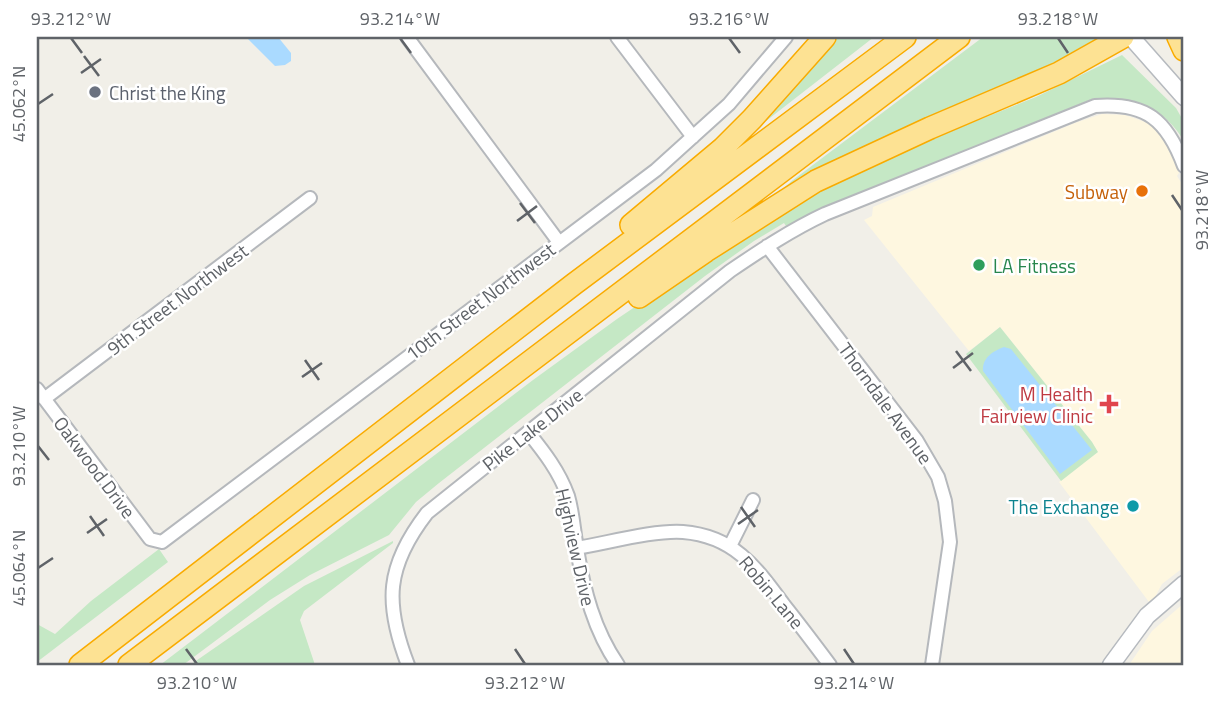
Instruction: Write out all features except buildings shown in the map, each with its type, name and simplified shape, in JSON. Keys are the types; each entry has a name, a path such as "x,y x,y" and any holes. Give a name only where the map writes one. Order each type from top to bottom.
{"highway":[{"path":"574,284 607,245 723,148 825,37"},
{"path":"80,665 574,284 905,37"},
{"path":"130,665 959,37"},
{"path":"555,344 623,308 816,181 930,128 1059,73 1123,37"},
{"path":"1178,37 1184,50"}],"main road":[{"path":"1131,37 1184,97"},
{"path":"1166,37 1184,57"},
{"path":"1111,665 1147,616 1184,583"}],"street":[{"path":"407,37 558,241"},
{"path":"617,37 693,137"},
{"name":"10th Street Northwest","path":"156,542 168,539 558,241 656,170 729,104 786,37"},
{"name":"Pike Lake Drive","path":"408,665 392,610 396,568 403,548 427,513 730,271 767,246 792,230 825,215 1095,106 1120,106 1148,115 1169,132 1184,166"},
{"name":"9th Street Northwest","path":"41,394 310,198"},
{"name":"Thorndale Avenue","path":"767,246 917,441 938,477 945,501 950,541 932,665"},
{"name":"Oakwood Drive","path":"41,394 146,534 156,542"},
{"name":"Highview Drive","path":"528,432 561,478 571,508 592,614 607,650 618,665"},
{"path":"730,546 753,500"},
{"name":"Robin Lane","path":"577,548 671,532 700,535 730,546 756,567 830,665"}],"shaded area":[{"path":"1102,114 1125,115 1148,123 1156,129 1173,153 1179,173 1177,176 1184,187 1184,567 1162,584 1149,602 1059,482 1097,452 1092,442 1000,327 969,351 864,220 872,216 873,207"},
{"path":"1184,603 1184,665 1129,665 1152,631"}],"green space":[{"path":"834,37 874,37 766,121 763,116"},
{"path":"983,37 1104,37 1078,53 781,196 779,192 793,180"},
{"path":"1122,55 1176,108 1184,122 1184,141 1167,119 1145,105 1120,99 1092,99 786,226 784,223 705,276 439,483 416,502 389,535 310,575 270,600 183,665 160,665 533,380 617,319 792,201 857,169 1036,97"},
{"path":"1000,327 1098,452 1061,481 966,354"},
{"path":"393,541 304,611 300,620 315,665 190,665 304,586"},
{"path":"159,549 168,562 37,662 37,624 55,634 91,601"}],"water":[{"path":"246,37 278,37 291,53 291,61 275,66"},
{"path":"1004,347 1011,349 1092,450 1060,474 983,371 984,362 989,356"}],"place":[{"name":"Christ the King","path":"95,92"},
{"name":"Subway","path":"1142,191"},
{"name":"LA Fitness","path":"979,265"},
{"name":"M Health Fairview Clinic","path":"1109,404"},
{"name":"The Exchange","path":"1133,506"}]}
